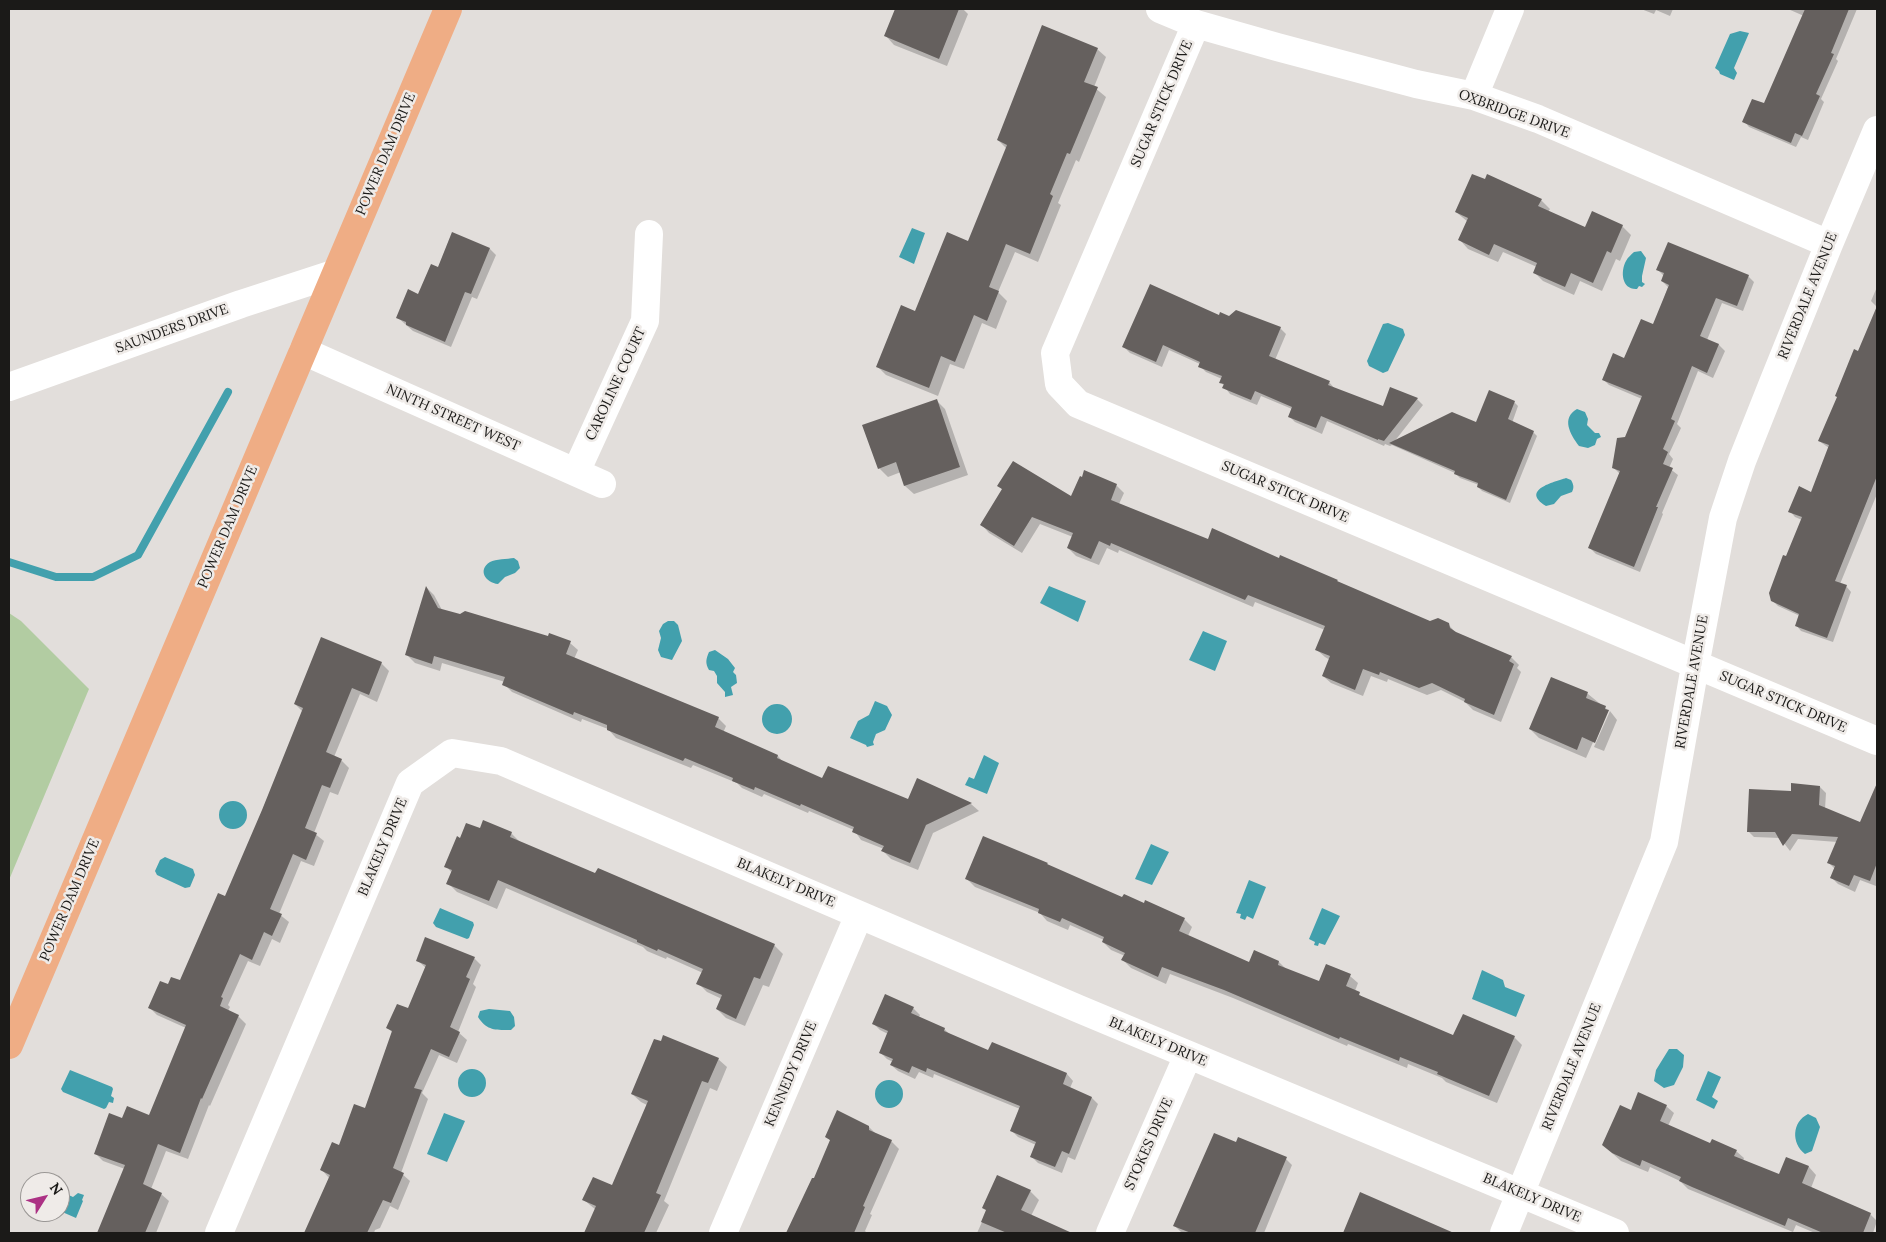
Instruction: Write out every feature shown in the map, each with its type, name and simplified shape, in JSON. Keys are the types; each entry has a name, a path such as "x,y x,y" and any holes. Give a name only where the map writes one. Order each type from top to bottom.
{"main road":[{"name":"POWER DAM DRIVE","path":"9,1045 448,9"}],"street":[{"name":"OXBRIDGE DRIVE","path":"1160,9 1196,24 1346,66 1416,84 1474,96 1538,119 1829,244"},
{"path":"1474,96 1510,9"},
{"name":"SUGAR STICK DRIVE","path":"1196,24 1055,353 1059,384 1078,404 1695,666 1877,741"},
{"name":"RIVERDALE AVENUE","path":"1504,1233 1664,842 1723,518 1742,462 1829,244 1877,130"},
{"name":"CAROLINE COURT","path":"576,472 645,321 650,234"},
{"name":"SAUNDERS DRIVE","path":"9,388 195,320 336,273"},
{"name":"NINTH STREET WEST","path":"303,351 602,484"},
{"name":"BLAKELY DRIVE","path":"219,1233 410,783 452,753 501,761 859,915 1615,1233"},
{"name":"KENNEDY DRIVE","path":"722,1233 859,915"},
{"name":"STOKES DRIVE","path":"1110,1233 1188,1054"}],"green space":[{"path":"9,613 21,621 89,689 9,880"}],"water":[{"path":"1740,31 1749,33 1734,68 1737,73 1734,80 1720,74 1715,68 1730,34"},
{"path":"912,228 925,233 914,264 899,257"},
{"path":"1641,251 1646,258 1642,276 1642,282 1645,284 1637,289 1632,289 1628,287 1624,280 1624,265 1634,252"},
{"path":"1388,323 1403,329 1405,335 1388,371 1383,373 1369,366 1367,361 1383,324"},
{"path":"1577,409 1585,412 1588,419 1587,425 1595,433 1599,433 1601,437 1597,439 1595,445 1588,448 1579,446 1570,431 1569,417"},
{"path":"1566,478 1573,483 1572,492 1561,496 1554,504 1546,506 1539,500 1536,495 1538,491 1548,484"},
{"path":"514,558 518,561 520,568 515,573 505,577 498,584 487,579 484,572 486,565 498,560"},
{"path":"1049,586 1086,601 1078,622 1040,603"},
{"path":"668,621 674,621 678,625 682,641 672,660 661,657 658,650 661,638 659,631 663,624"},
{"path":"1203,631 1227,641 1215,671 1189,660"},
{"path":"715,650 728,659 735,668 733,672 736,675 737,683 731,687 733,695 725,697 725,692 717,683 717,676 714,671 708,668 707,657 709,652"},
{"path":"875,701 887,706 892,715 885,730 876,734 873,742 874,745 867,747 850,738 858,721 869,715"},
{"path":"777,704 788,708 792,719 788,730 777,734 766,730 762,719 766,708"},
{"path":"984,755 999,763 987,794 965,785 969,777 974,779"},
{"path":"233,801 243,805 247,815 243,825 233,829 223,825 219,815 223,805"},
{"path":"1151,844 1169,852 1152,885 1135,879"},
{"path":"165,857 193,869 195,875 190,887 185,888 157,875 155,871 160,860"},
{"path":"1249,880 1266,887 1253,919 1247,916 1245,920 1240,918 1241,914 1236,913"},
{"path":"440,908 473,922 474,925 469,938 467,939 436,927 433,923"},
{"path":"1322,908 1340,916 1325,945 1319,943 1318,946 1314,945 1315,942 1309,939"},
{"path":"1482,970 1503,980 1505,987 1525,995 1516,1017 1472,999"},
{"path":"489,1009 510,1011 514,1017 515,1026 511,1030 488,1027 478,1017 480,1011"},
{"path":"1669,1049 1677,1049 1684,1055 1683,1067 1674,1085 1664,1088 1654,1081 1656,1070"},
{"path":"472,1069 482,1073 486,1083 482,1093 472,1097 462,1093 458,1083 462,1073"},
{"path":"70,1070 112,1087 111,1096 114,1098 113,1103 109,1102 104,1109 63,1092 61,1089"},
{"path":"1708,1071 1721,1077 1712,1097 1718,1101 1714,1109 1696,1100"},
{"path":"889,1080 899,1084 903,1094 899,1104 889,1108 879,1104 875,1094 879,1084"},
{"path":"444,1113 465,1121 447,1162 427,1154"},
{"path":"1808,1114 1816,1118 1820,1127 1812,1151 1805,1154 1797,1144 1795,1133 1799,1122"},
{"path":"78,1193 84,1195 76,1218 70,1215 70,1196 73,1197"}],"building":[{"path":"895,9 959,9 939,59 884,36"},
{"path":"1805,9 1849,9 1831,53 1834,54 1816,94 1820,96 1802,136 1795,133 1791,143 1742,122 1752,99 1764,103"},
{"path":"1042,25 1098,48 1084,82 1098,87 1070,154 1067,153 1050,194 1053,196 1030,254 1006,244 989,287 999,291 987,321 974,315 955,362 941,356 929,388 876,367 901,305 915,311 947,232 968,241 1007,145 997,140"},
{"path":"1472,174 1485,179 1487,174 1542,199 1538,206 1585,227 1592,211 1623,225 1611,253 1607,251 1593,283 1571,273 1565,287 1533,273 1537,263 1494,244 1489,255 1458,240 1468,218 1455,212"},
{"path":"452,232 490,248 471,294 465,292 445,342 406,325 406,322 396,318 408,289 418,294 431,264 438,267"},
{"path":"1668,242 1749,275 1737,306 1716,298 1700,336 1719,344 1707,373 1692,366 1671,419 1675,421 1663,449 1668,452 1663,464 1673,468 1656,507 1658,507 1634,567 1588,548 1620,471 1612,468 1617,438 1625,437 1642,396 1602,380 1613,353 1624,358 1641,319 1653,324 1669,285 1661,281 1664,273 1656,270"},
{"path":"1150,284 1219,315 1220,312 1229,316 1236,310 1281,327 1269,356 1330,381 1328,385 1383,406 1390,387 1418,398 1384,441 1321,416 1316,428 1288,417 1292,407 1255,391 1251,400 1222,388 1224,384 1219,383 1222,376 1198,367 1200,362 1163,345 1156,362 1122,347"},
{"path":"1877,306 1877,476 1835,581 1847,585 1827,638 1795,626 1799,614 1771,601 1769,593 1783,555 1786,556 1802,517 1788,512 1799,486 1811,492 1829,445 1818,441 1837,397 1835,396 1854,349 1858,351"},
{"path":"1489,390 1515,401 1508,419 1534,431 1506,500 1477,487 1478,483 1454,474 1455,471 1389,443 1452,412 1476,422"},
{"path":"937,399 960,467 904,486 896,462 878,469 862,425"},
{"path":"1013,461 1071,496 1084,470 1117,484 1111,500 1208,539 1212,528 1279,558 1280,555 1430,621 1438,618 1449,623 1450,628 1456,632 1512,656 1509,661 1514,664 1494,715 1464,702 1465,699 1432,683 1419,688 1380,672 1379,675 1363,669 1355,690 1322,676 1330,656 1315,650 1325,626 1248,595 1245,600 1111,543 1110,546 1099,541 1091,559 1067,548 1073,533 1032,517 1014,546 980,525 1002,489 997,486"},
{"path":"426,586 438,608 460,614 465,611 548,636 549,633 571,641 566,654 719,717 715,727 778,755 777,758 822,778 828,766 908,799 917,778 972,803 926,825 910,863 881,851 884,846 852,832 854,827 801,804 800,806 755,787 754,790 732,781 733,778 685,758 683,761 607,730 607,725 574,712 573,715 502,685 505,677 434,656 432,664 405,655"},
{"path":"321,637 382,662 369,695 352,688 326,752 342,759 330,788 322,785 305,828 317,833 306,860 293,854 270,909 282,914 272,936 264,932 252,960 240,954 221,997 223,998 220,1006 239,1015 201,1098 180,1153 158,1144 143,1184 162,1193 145,1233 97,1233 125,1165 94,1154 109,1113 122,1118 127,1106 149,1115 186,1025 148,1008 160,981 168,984 171,977 180,980 218,893 225,896 303,708 294,704"},
{"path":"1551,677 1588,692 1586,698 1606,706 1605,709 1609,710 1595,743 1582,737 1577,750 1529,729"},
{"path":"1791,783 1820,786 1819,805 1860,822 1877,783 1877,863 1870,881 1854,875 1849,886 1830,878 1835,866 1827,863 1838,837 1792,834 1783,846 1775,832 1747,832 1749,789 1791,791"},
{"path":"483,820 512,832 510,837 595,873 598,868 775,944 760,979 754,977 736,1019 716,1009 722,995 696,984 703,969 658,949 657,951 637,942 637,940 498,880 489,901 446,884 452,870 444,867 457,836 460,838 466,823 480,828"},
{"path":"983,836 1122,897 1124,894 1144,903 1145,900 1185,918 1179,931 1249,962 1254,950 1279,961 1278,965 1319,981 1326,964 1351,974 1346,986 1360,992 1359,995 1453,1035 1463,1014 1515,1036 1489,1096 1437,1074 1438,1072 1400,1057 1399,1061 1340,1037 1339,1039 1224,990 1162,967 1158,977 1121,960 1125,953 1102,942 1104,937 1062,918 1060,922 1038,913 1039,909 965,879"},
{"path":"425,937 475,957 466,977 470,979 450,1027 460,1032 449,1057 431,1049 414,1088 422,1090 393,1168 404,1173 391,1203 383,1200 367,1233 304,1233 330,1175 320,1170 332,1142 339,1145 354,1104 365,1108 392,1031 386,1028 397,1004 408,1008 426,965 416,961"},
{"path":"885,994 914,1007 911,1013 945,1028 944,1031 988,1050 992,1042 1067,1073 1063,1084 1092,1097 1069,1154 1062,1151 1055,1167 1030,1157 1036,1142 1010,1131 1020,1106 927,1068 926,1072 912,1066 909,1073 890,1065 893,1059 879,1053 888,1031 872,1024"},
{"path":"663,1035 719,1058 708,1083 702,1081 656,1193 661,1195 644,1233 584,1233 596,1206 582,1200 593,1177 612,1185 648,1101 631,1094 654,1039 661,1041"},
{"path":"1638,1092 1667,1105 1660,1121 1710,1143 1712,1139 1737,1150 1734,1156 1779,1174 1786,1157 1809,1166 1802,1183 1871,1213 1863,1233 1823,1233 1788,1218 1785,1226 1679,1181 1681,1177 1642,1160 1640,1166 1612,1153 1602,1145 1620,1105 1631,1110"},
{"path":"837,1110 869,1126 869,1130 892,1140 863,1206 865,1207 854,1233 786,1233 812,1178 814,1178 830,1140 825,1137"},
{"path":"1214,1133 1236,1142 1238,1137 1287,1157 1255,1233 1191,1233 1173,1226"},
{"path":"997,1175 1031,1190 1021,1210 1072,1233 1007,1233 981,1222 986,1210 982,1208"},
{"path":"1360,1192 1454,1233 1343,1233"}],"waterway":[{"path":"9,562 56,577 93,577 138,555 228,392"}]}
